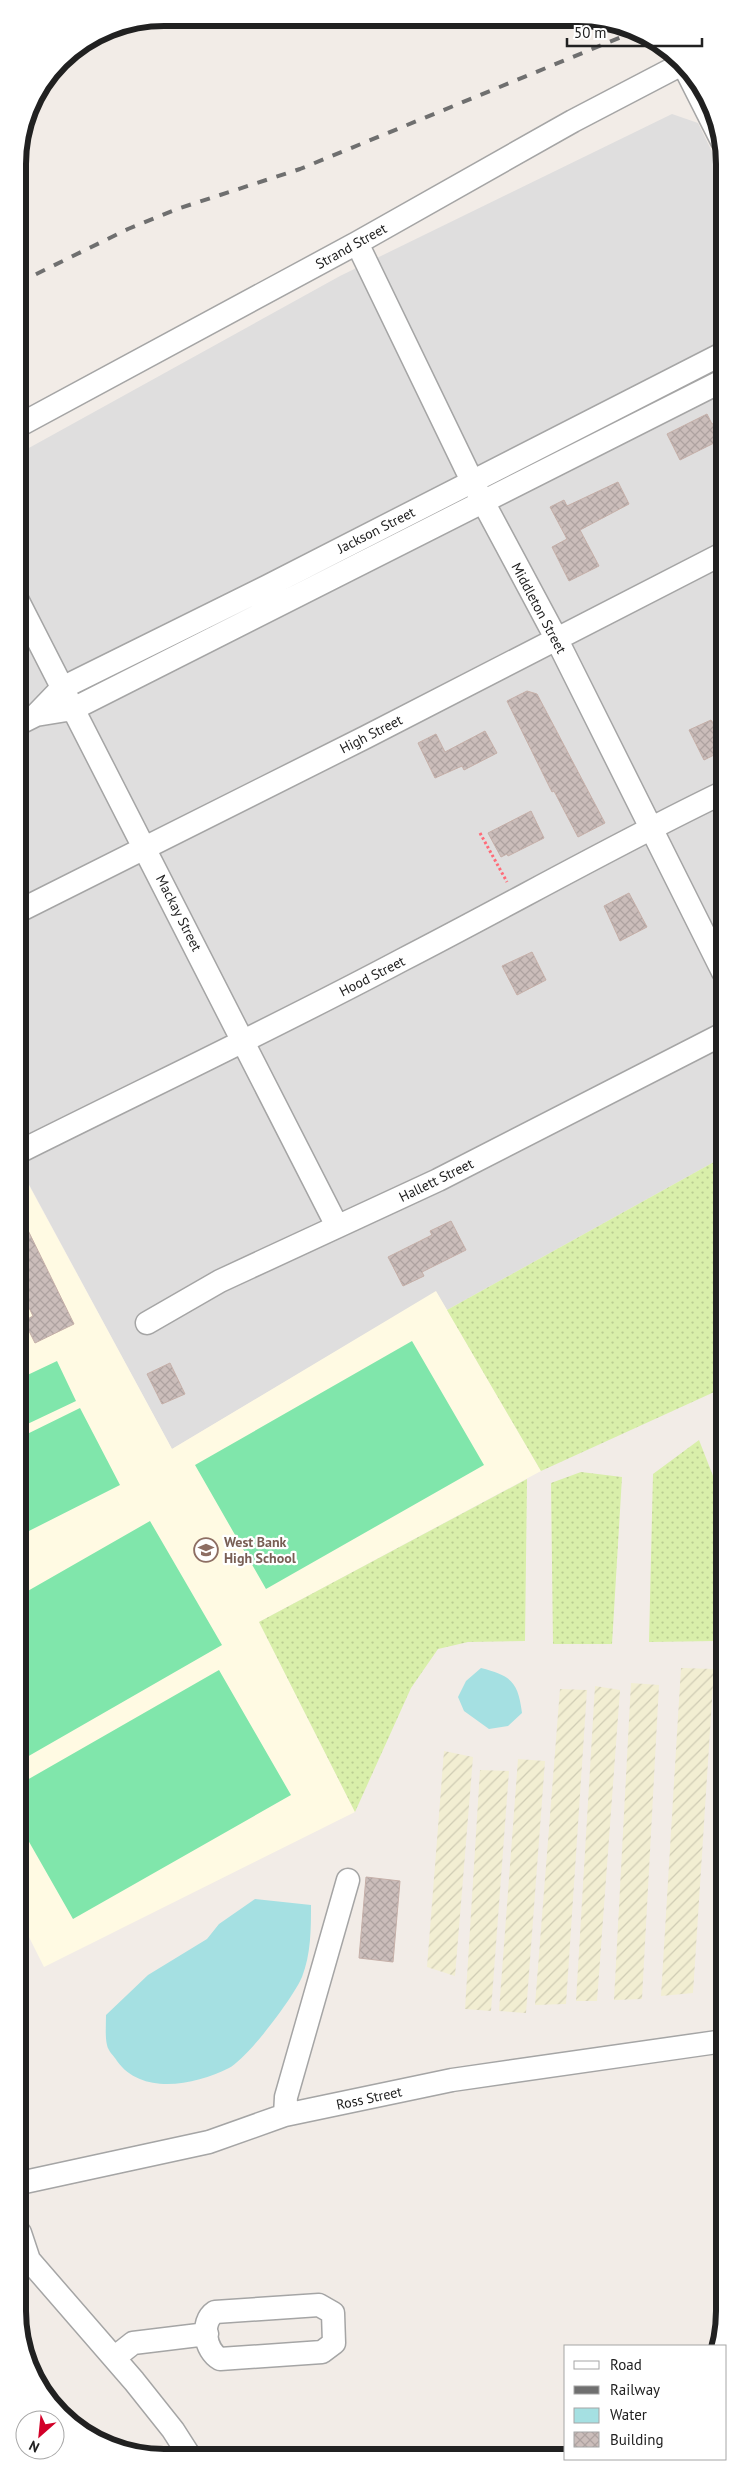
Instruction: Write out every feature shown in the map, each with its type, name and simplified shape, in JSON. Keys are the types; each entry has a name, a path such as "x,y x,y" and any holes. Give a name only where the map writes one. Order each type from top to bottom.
{"street":[{"name":"Strand Street","path":"27,421 357,243 573,121 676,68"},
{"name":"Middleton Street","path":"357,243 483,503 556,638 649,828 716,958"},
{"name":"Jackson Street","path":"27,719 62,688 716,357"},
{"name":"Jackson Street","path":"27,719 73,709 716,384"},
{"name":"High Street","path":"27,907 145,846 366,737 716,557"},
{"name":"Mackay Street","path":"27,618 145,846 337,1226"},
{"name":"Hood Street","path":"27,1148 244,1042 517,900 649,828 716,796"},
{"name":"Hallett Street","path":"147,1323 220,1281 438,1180 716,1038"},
{"path":"285,2115 286,2096 348,1880"},
{"name":"Ross Street","path":"26,2183 209,2142 285,2115 452,2080 715,2042"},
{"path":"26,2251 29,2260 114,2358 173,2430 186,2449"},
{"path":"319,2305 333,2313 334,2343 322,2352 220,2359 212,2355 208,2349 207,2334 207,2323 210,2316 215,2312 319,2305"},
{"path":"114,2358 133,2343 207,2334"}],"path":[{"path":"480,833 517,900"}],"shaded area":[{"path":"672,114 698,123 715,159 716,1161 447,1310 436,1292 172,1449 27,1180 27,449 340,276"},
{"name":"West Bank High School","path":"27,1181 172,1449 436,1291 541,1471 259,1622 355,1812 44,1967 26,1931"},
{"path":"681,1668 714,1669 693,1993 661,1996"},
{"path":"631,1683 659,1685 642,1999 614,2000"},
{"path":"595,1686 620,1690 597,2001 576,2001"},
{"path":"560,1689 587,1690 566,2004 535,2005"},
{"path":"444,1751 473,1757 455,1976 427,1967"},
{"path":"518,1759 545,1761 526,2013 499,2011"},
{"path":"480,1770 509,1771 491,2011 465,2009"}],"green space":[{"path":"716,1161 715,1391 541,1471 447,1310"},
{"path":"412,1341 484,1465 266,1589 195,1465"},
{"path":"57,1361 76,1401 26,1424 26,1375"},
{"path":"80,1408 120,1485 26,1532 26,1434"},
{"path":"699,1440 715,1482 714,1641 649,1642 653,1474"},
{"path":"581,1472 622,1477 612,1644 553,1644 551,1483"},
{"path":"527,1479 525,1641 468,1642 438,1649 411,1688 355,1812 259,1622"},
{"path":"150,1521 222,1645 26,1757 26,1592"},
{"path":"219,1670 291,1795 73,1919 26,1837 26,1780"}],"water":[{"path":"481,1668 506,1677 515,1687 522,1713 508,1726 489,1729 464,1711 458,1697 466,1681"},
{"path":"255,1899 311,1905 310,1941 305,1968 297,1987 280,2012 247,2053 229,2068 215,2074 201,2079 170,2084 154,2083 140,2079 128,2072 117,2061 106,2042 106,2015 148,1975 207,1939 219,1924"}],"building":[{"path":"707,414 712,424 716,422 716,442 680,460 667,434"},
{"path":"618,482 629,504 580,530 599,566 569,581 552,547 567,539 550,507 564,500 567,506"},
{"path":"527,691 537,694 605,823 578,837 554,791 552,792 507,701"},
{"path":"711,720 714,724 716,723 716,754 704,760 689,730"},
{"path":"485,731 497,753 464,770 462,766 435,778 418,743 436,734 445,752"},
{"path":"531,811 544,838 508,856 507,854 501,857 488,833"},
{"path":"629,893 647,927 620,941 604,906"},
{"path":"532,952 546,980 517,995 502,966"},
{"path":"451,1221 466,1250 422,1272 424,1276 403,1286 388,1257 432,1235 430,1231"},
{"path":"27,1227 74,1324 35,1343 26,1326 26,1320 33,1316 26,1302"},
{"path":"170,1363 185,1394 162,1404 147,1374"},
{"path":"366,1877 400,1881 393,1962 359,1958"}],"railway":[{"path":"27,279 128,229 177,209 300,169 626,35"}],"place":[{"name":"West Bank High School","path":"206,1550"}]}
